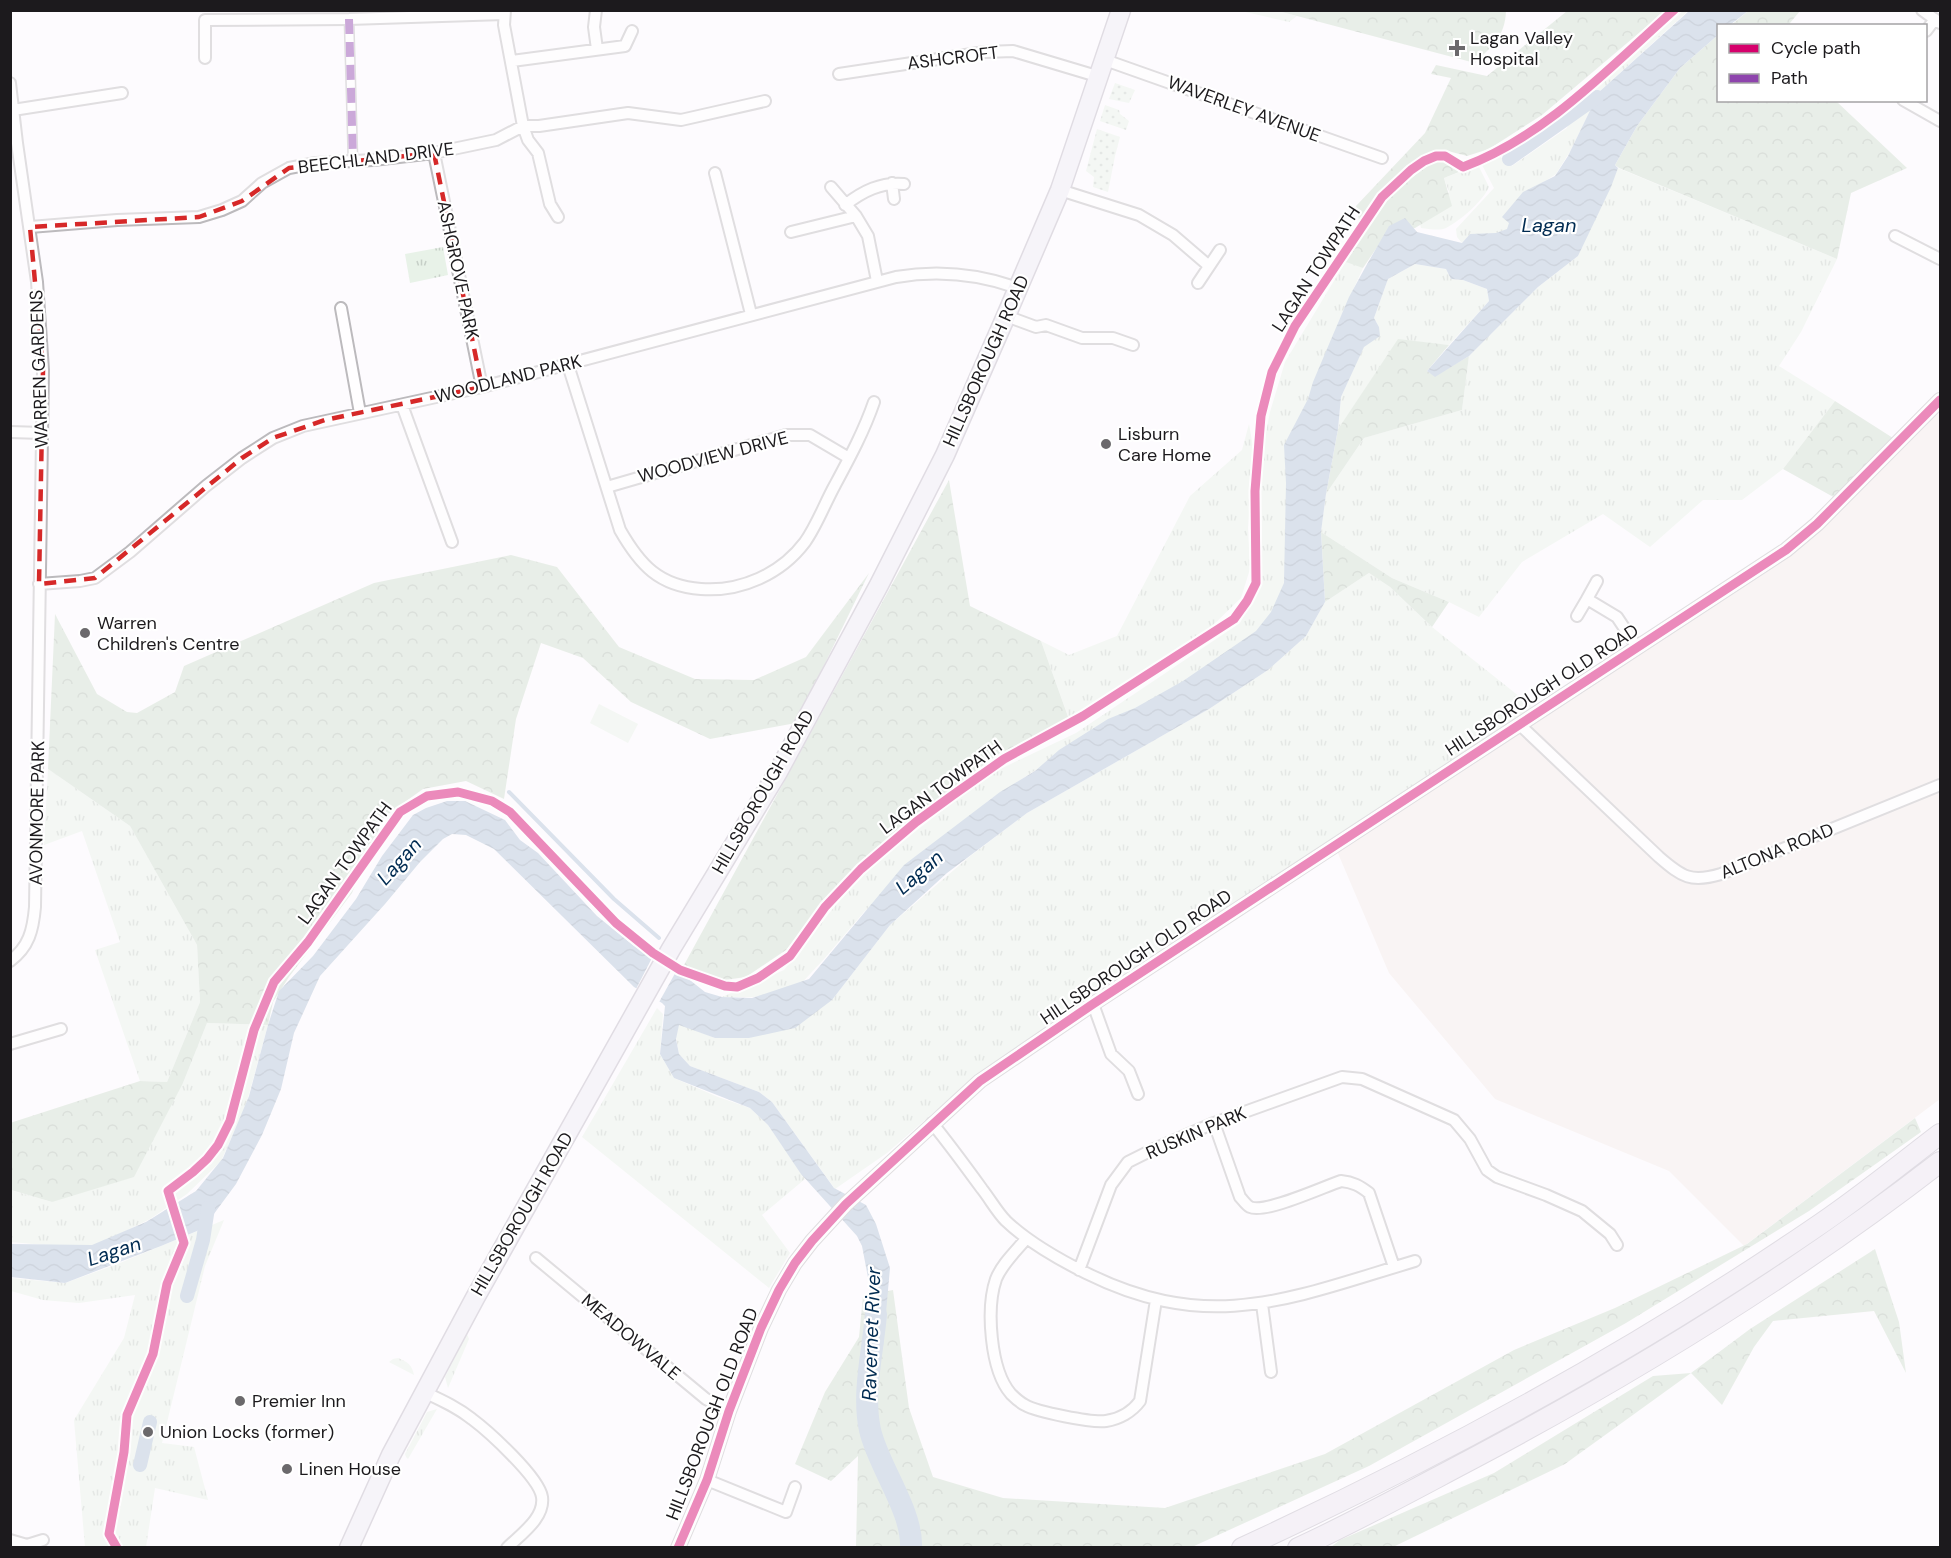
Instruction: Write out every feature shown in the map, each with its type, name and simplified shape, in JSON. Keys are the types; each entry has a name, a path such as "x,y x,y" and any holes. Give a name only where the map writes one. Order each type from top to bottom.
{"highway":[{"name":"HILLSBOROUGH ROAD","path":"348,1548 424,1392 509,1235 680,932 778,772 879,585 945,455 1060,190 1103,69 1121,10"},
{"path":"1242,1548 1316,1514 1420,1461 1617,1354 1814,1229 1941,1134"},
{"path":"1298,1548 1406,1494 1556,1414 1663,1351 1784,1275 1941,1162"}],"street":[{"path":"596,10 594,27 597,50"},
{"path":"1922,10 1938,21"},
{"path":"206,58 205,20 349,19 504,12 523,126 528,140 538,153 550,204 558,217"},
{"path":"349,19 353,161"},
{"path":"512,61 625,46 632,31"},
{"name":"ASHCROFT","path":"839,74 985,52 1013,51 1103,69"},
{"name":"WAVERLEY AVENUE","path":"1103,69 1382,158"},
{"name":"WARREN GARDENS","path":"10,83 14,144 30,227 43,370 38,656"},
{"path":"13,110 122,93"},
{"name":"BEECHLAND DRIVE","path":"30,227 117,220 199,217 242,201 262,183 289,168 316,163 434,153 496,140 523,126 539,126 628,113 681,120 765,101"},
{"path":"1908,102 1941,121"},
{"name":"ASHGROVE PARK","path":"434,153 482,387"},
{"path":"716,173 751,314"},
{"path":"845,204 859,194 885,184 898,183 894,198"},
{"path":"831,187 856,216 868,237 877,281"},
{"path":"1060,190 1139,215 1173,235 1209,266"},
{"path":"791,232 856,216"},
{"path":"1895,236 1941,259"},
{"path":"1198,283 1220,250"},
{"name":"WOODLAND PARK","path":"39,584 94,578 130,552 206,486 250,453 273,438 303,426 482,387 751,314 911,274 935,273 988,279 1018,288"},
{"path":"341,308 360,413"},
{"path":"1006,316 1036,327 1046,325 1082,338 1113,338 1133,345"},
{"path":"568,365 620,530 632,552 648,569 662,579 682,588 710,590 746,585 766,576 788,560 805,541 865,429 874,402"},
{"name":"HILLSBOROUGH OLD ROAD","path":"678,1548 707,1480 729,1411 760,1328 795,1263 827,1224 932,1123 980,1081 1093,1004 1786,550 1840,502 1941,400"},
{"path":"402,405 452,542"},
{"path":"10,432 42,433"},
{"name":"WOODVIEW DRIVE","path":"607,487 786,435 810,435 849,458"},
{"path":"1577,616 1597,581"},
{"path":"1587,599 1617,617 1637,647"},
{"name":"AVONMORE PARK","path":"10,961 22,952 30,934 35,907 38,656"},
{"name":"ALTONA ROAD","path":"1520,725 1673,870 1689,878 1708,878 1721,874 1941,785"},
{"path":"1093,1004 1111,1054 1129,1071 1138,1094"},
{"path":"10,1044 61,1029"},
{"name":"RUSKIN PARK","path":"1079,1269 1111,1185 1128,1162 1214,1123 1342,1077 1362,1079 1454,1120 1470,1139 1487,1170 1497,1177 1582,1211 1610,1234 1617,1245"},
{"path":"932,1123 1004,1219 1026,1239 1117,1288 1156,1300 1184,1306 1213,1308 1262,1304 1310,1293 1415,1261"},
{"path":"1214,1123 1240,1197 1251,1208 1266,1209 1341,1181 1351,1182 1369,1193 1394,1267"},
{"path":"1026,1239 1003,1265 996,1280 992,1300 992,1338 1000,1378 1011,1394 1026,1406 1085,1421 1105,1421 1134,1410 1140,1401 1156,1300"},
{"name":"MEADOWVALE","path":"536,1258 706,1400 729,1411"},
{"path":"1262,1304 1271,1372"},
{"path":"424,1392 446,1402 473,1419 532,1475 542,1497 538,1518 507,1548"},
{"path":"707,1480 786,1512 795,1487"},
{"path":"10,1540 27,1545 44,1540"}],"highlighted area":[{"path":"434,153 482,387 325,420 273,438 242,458 95,578 39,584 43,370 30,227 199,217 242,201 289,168"}],"shaded area":[{"path":"1940,400 1940,1099 1744,1246 1669,1171 1495,1099 1389,973 1334,844 1786,550"}],"green space":[{"path":"1241,11 1278,11 1297,16 1289,22"},
{"name":"Lagan Valley Hospital","path":"1278,11 1506,11 1500,34 1475,63"},
{"path":"1567,11 1665,11 1542,115 1489,149 1467,156 1448,151 1416,160 1359,220 1356,206 1425,133 1451,78 1431,74 1436,65 1487,76"},
{"path":"1683,11 1688,11 1599,92 1571,150 1556,174 1535,188 1508,229 1496,234 1470,235 1462,243 1457,237 1456,229 1494,188 1482,165 1499,156 1512,166 1567,128 1575,104"},
{"path":"1748,11 1800,11 1790,24 1732,24"},
{"path":"1717,36 1717,102 1837,102 1907,168 1851,193 1837,259 1619,168 1615,165 1637,126 1680,68"},
{"path":"1115,83 1135,90 1129,103 1109,99"},
{"path":"1105,105 1119,110 1120,114 1129,121 1126,130 1100,121"},
{"path":"1097,129 1120,137 1108,192 1093,187 1094,177 1086,171"},
{"path":"1433,162 1447,162 1459,172 1444,178 1452,206 1415,228 1384,237 1363,268 1346,262 1371,220 1395,190"},
{"path":"1478,165 1489,187 1476,204 1464,216 1446,228 1438,230 1421,228 1420,224 1449,192 1444,178"},
{"path":"1618,168 1837,259 1801,332 1779,366 1835,401 1783,469 1742,500 1703,500 1650,547 1603,514 1522,562 1479,617 1392,578 1321,532 1326,494 1364,438 1462,410 1469,356 1538,287 1578,256"},
{"path":"443,247 448,275 410,283 405,254"},
{"path":"1352,251 1363,268 1338,323 1285,587 1267,623 1231,653 1176,689 1079,738 1039,768 989,800 864,912 797,988 754,997 722,997 784,970 855,881 880,859 994,772 1076,733 1240,623 1260,586 1262,542 1260,489 1263,448 1270,412 1285,362"},
{"path":"1415,264 1446,269 1451,279 1463,280 1487,289 1489,301 1449,345 1398,340 1338,429 1341,397 1364,346 1379,327 1374,318 1388,279"},
{"path":"1398,339 1449,345 1427,371 1435,376 1469,356 1462,410 1364,438 1326,494 1338,429"},
{"path":"1835,401 1893,438 1837,499 1783,469"},
{"path":"1249,424 1254,453 1248,528 1250,569 1241,598 1211,627 1069,719 1041,641 1069,655 1117,636 1190,496 1242,450"},
{"path":"949,480 970,606 1041,641 1071,725 1000,753 946,793 854,868 786,950 746,977 725,980 704,975 684,965"},
{"path":"1321,532 1392,578 1449,602 1432,627 1390,587 1369,573 1325,602"},
{"path":"511,555 557,567 619,647 695,679 754,680 806,657 869,573 796,723 710,739 631,702 583,658 541,643 516,719 504,799 466,781 423,789 384,817 352,893 273,1002 268,1025 207,1023 183,1083 134,1177 52,1202 11,1190 10,1123 140,1081 167,1082 200,1002 197,945 130,826 48,769 55,614 97,694 127,712 137,713 175,692 184,666 374,583"},
{"path":"1369,573 1390,587 1432,627 1535,709 1070,1009 964,1086 887,1153 835,1189 772,1102 759,1092 690,1066 679,1054 676,1037 679,1024 715,1038 749,1038 832,1000 890,925 969,857 1027,813 1209,709 1268,670 1306,636 1325,602"},
{"path":"599,704 638,724 628,743 590,723"},
{"path":"48,769 130,826 197,945 200,1002 167,1082 140,1081 95,950 120,942 82,831 44,845"},
{"path":"657,1008 663,1014 660,1054 674,1078 750,1108 768,1125 805,1179 762,1215 790,1253 769,1288 582,1137"},
{"path":"207,1023 268,1025 246,1105 221,1161 187,1194 150,1219 90,1249 11,1242 10,1190 52,1202 183,1083"},
{"path":"1915,1118 1921,1132 1809,1211 1626,1323 1369,1466 1192,1547 856,1547 858,1456 831,1481 795,1464 825,1392 859,1337 863,1296 893,1290 909,1408 933,1477 1003,1498 1165,1508 1325,1454 1514,1350 1615,1308 1747,1244"},
{"path":"224,1220 205,1266 162,1443 194,1447 208,1500 155,1488 146,1547 85,1547 74,1420 124,1338 135,1295 79,1303 43,1300 11,1291 10,1278 65,1283"},
{"path":"1875,1249 1899,1322 1906,1373 1874,1311 1773,1321 1754,1347 1722,1405 1691,1373 1750,1329"},
{"path":"467,1334 469,1339 448,1388 445,1377"},
{"path":"398,1358 409,1364 414,1375 389,1362"},
{"path":"1691,1373 1565,1464 1393,1547 1331,1547 1340,1540 1494,1473 1653,1376"},
{"path":"437,1409 408,1459 405,1454 427,1412"}],"water":[{"name":"Lagan","path":"1689,11 1748,11 1731,24 1717,24 1717,36 1680,68 1637,126 1615,165 1618,168 1611,187 1578,256 1538,287 1469,356 1435,377 1427,371 1489,301 1487,289 1463,280 1451,279 1446,269 1415,264 1388,279 1374,318 1379,327 1380,336 1364,347 1341,397 1321,532 1325,602 1306,636 1268,670 1209,709 1027,813 947,873 890,925 832,1000 795,1028 749,1038 715,1038 679,1025 676,1039 679,1054 690,1066 759,1092 772,1102 834,1188 866,1205 876,1224 890,1268 883,1346 864,1343 870,1288 862,1246 857,1236 801,1174 768,1125 750,1108 674,1078 660,1054 665,1006 634,987 494,849 466,835 452,834 443,839 320,976 294,1033 281,1089 262,1135 236,1184 205,1226 161,1246 65,1283 11,1277 11,1244 92,1245 146,1222 196,1191 223,1158 249,1096 279,991 313,956 356,899 382,856 413,815 426,808 447,801 465,801 505,820 520,840 538,853 597,916 634,946 686,977 705,992 722,997 752,998 809,979 904,865 1000,792 1035,771 1059,750 1108,719 1135,708 1183,681 1256,631 1271,612 1284,583 1286,483 1284,445 1308,399 1349,297 1389,226 1405,218 1417,232 1462,243 1470,234 1496,233 1507,229 1509,223 1502,217 1523,192 1555,176 1568,156 1599,92"}],"pier":[{"path":"654,954 678,968 658,1004 635,991"}],"waterway":[{"path":"1509,159 1597,97"},
{"path":"509,792 614,899 659,938"},
{"path":"187,1296 203,1240 208,1208"},
{"name":"Ravernet River","path":"876,1314 867,1401 870,1430 907,1519 911,1548"},
{"path":"140,1465 150,1422"}],"marked path":[{"path":"349,19 353,161"}],"cycle path":[{"name":"LAGAN TOWPATH","path":"117,1548 109,1534 124,1452 127,1415 153,1354 167,1284 184,1243 168,1191 193,1172 218,1145 230,1121 254,1030 274,982 308,942 400,812 427,796 458,792 492,801 510,812 616,923 653,953 680,970 725,986 737,987 758,978 790,956 825,907 861,869 916,822 1004,759 1083,716 1234,619 1256,583 1255,491 1261,416 1272,372 1295,326 1382,197 1424,161 1436,156 1445,156 1463,167 1522,138 1575,99 1674,10"},
{"path":"678,1548 707,1480 729,1411 761,1328 795,1263 846,1204 980,1081 1093,1004 1786,550 1817,524 1940,400"}],"place":[{"name":"Lagan Valley Hospital","path":"1457,48"},
{"name":"Lisburn Care Home","path":"1106,444"},
{"name":"Warren Children's Centre","path":"85,633"},
{"name":"Premier Inn","path":"240,1401"},
{"name":"Union Locks (former)","path":"148,1432"},
{"name":"Linen House","path":"287,1469"}]}
